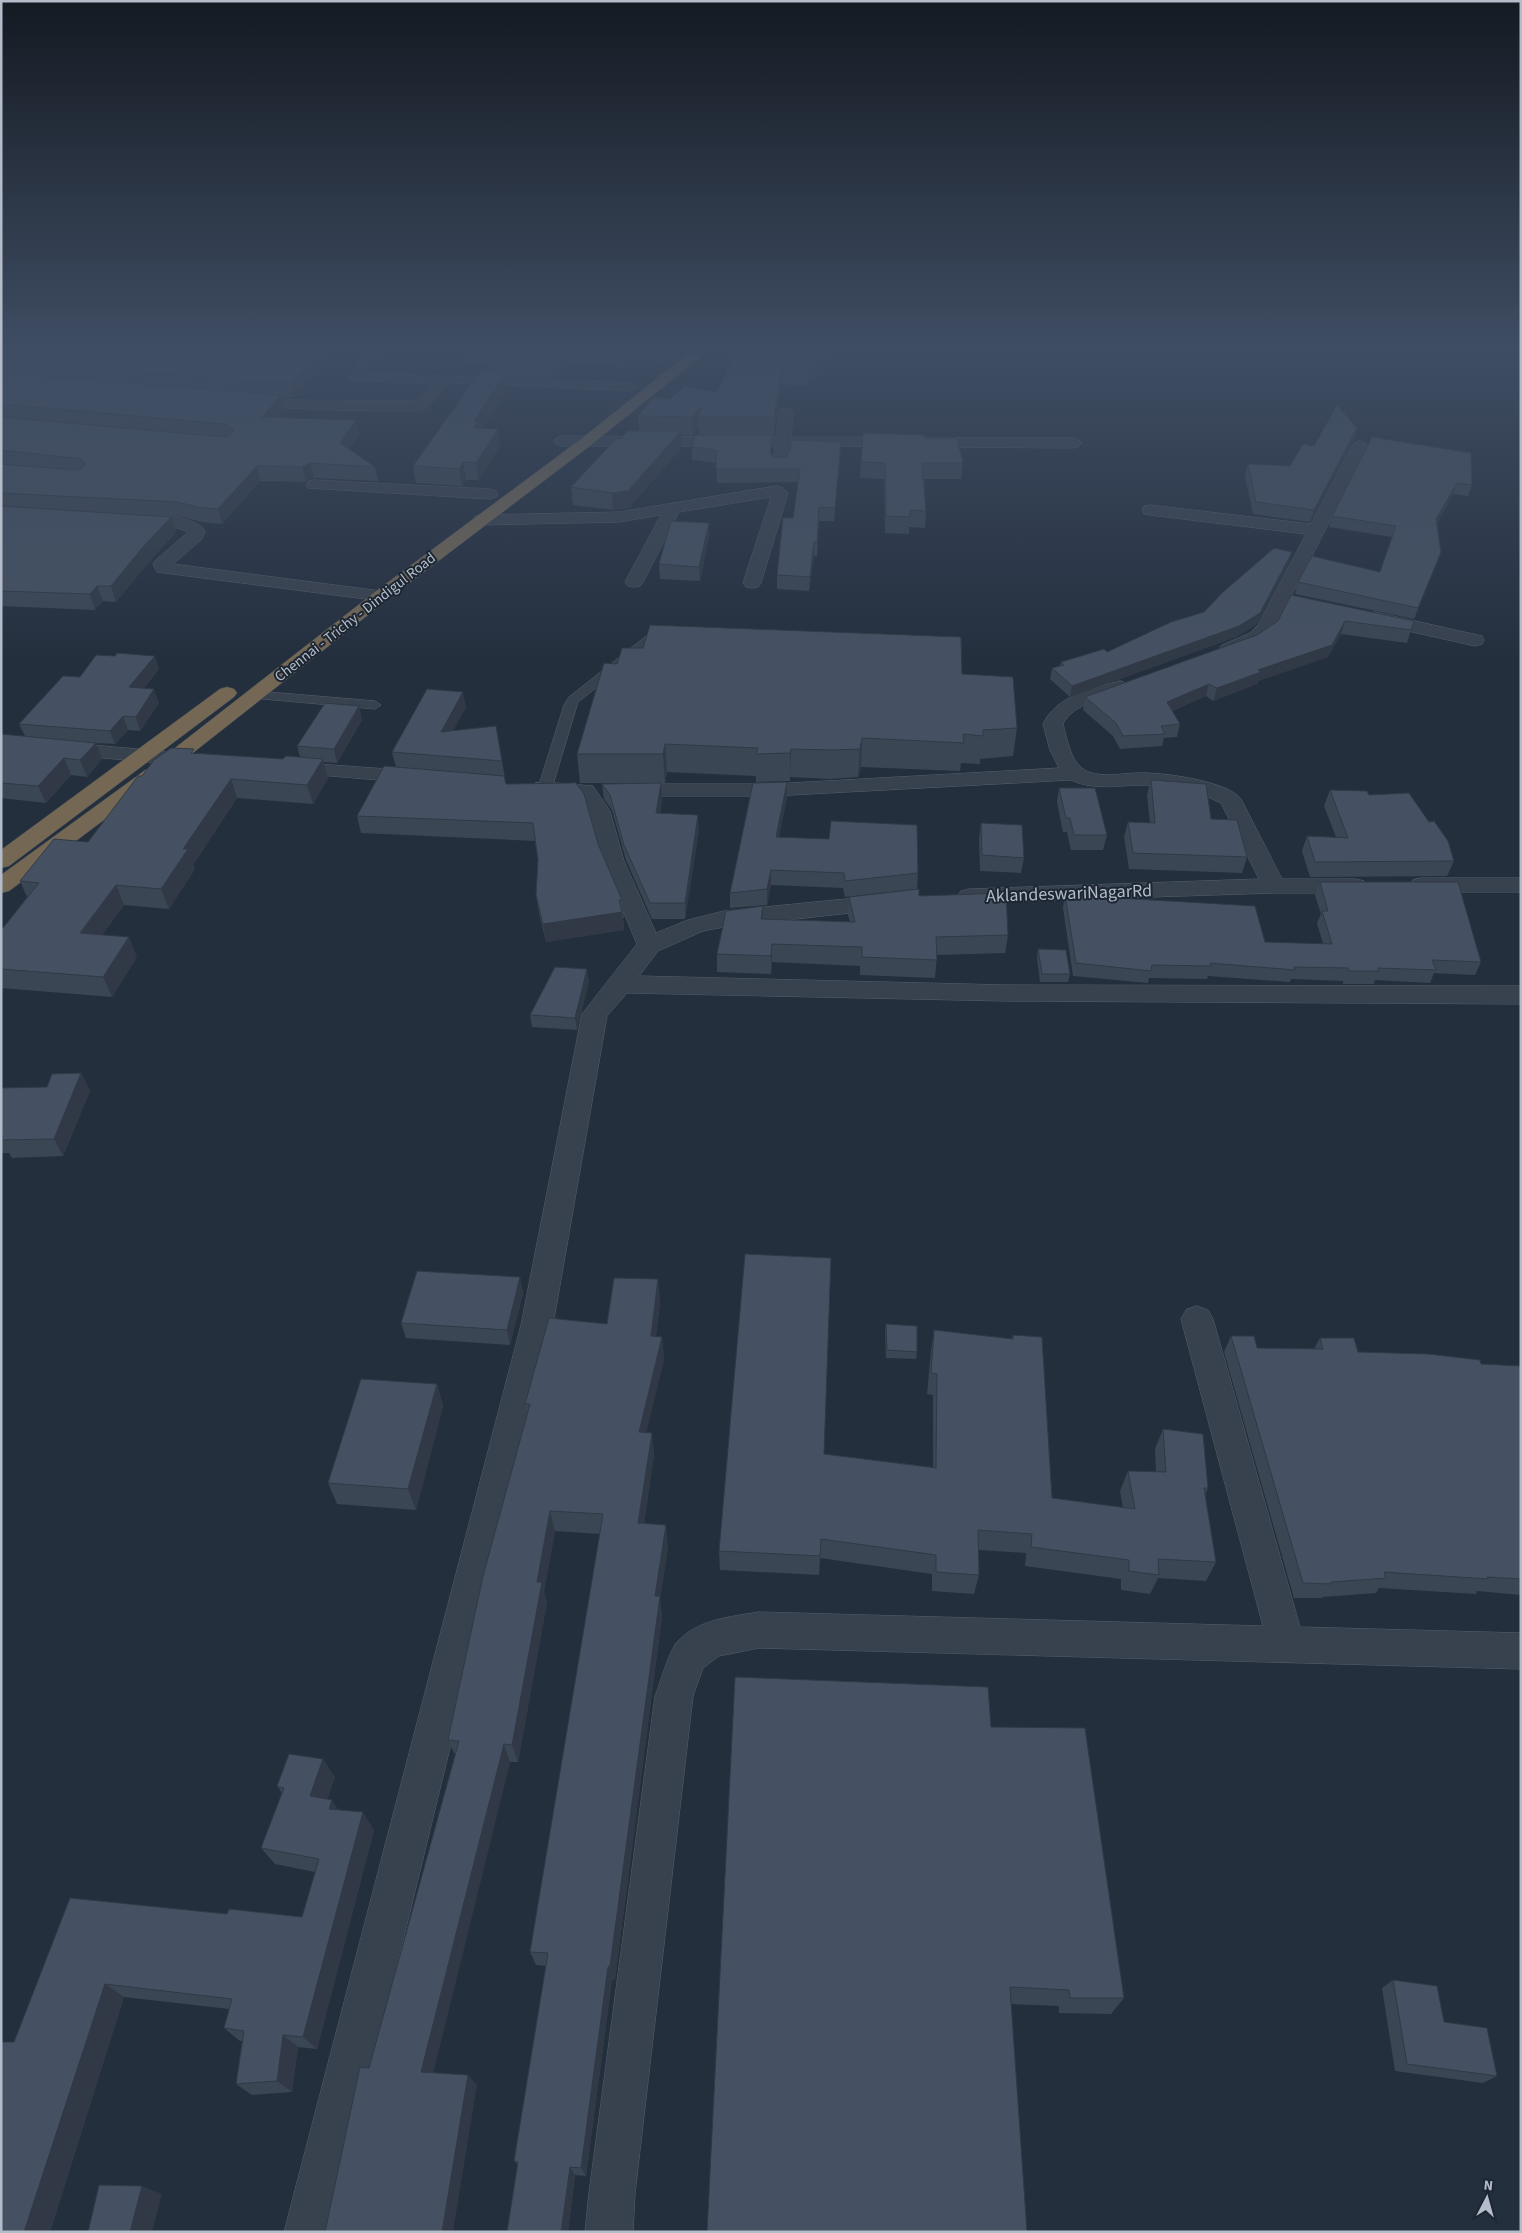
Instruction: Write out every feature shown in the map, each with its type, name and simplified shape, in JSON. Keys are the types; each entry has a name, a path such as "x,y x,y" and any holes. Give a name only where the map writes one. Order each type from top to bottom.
{"highway":[{"name":"Chennai - Trichy - Dindigul Road","path":"1,861 143,756 356,592 574,450"},
{"name":"Chennai - Trichy - Dindigul Road","path":"1,886 256,695 381,596 487,507 505,482"}],"street":[{"path":"780,465 781,450"},
{"path":"1212,654 1240,646 1257,637 1290,600 1316,530 1358,450"},
{"path":"314,485 487,507 603,518 771,491 779,492 752,583"},
{"path":"634,582 673,508"},
{"path":"1150,510 1316,530"},
{"path":"124,521 182,524 194,527 197,531 196,535 162,564 163,568 381,596"},
{"path":"1353,613 1475,640"},
{"path":"1075,773 1065,762 1053,724 1054,719 1069,706 1140,680"},
{"path":"1,743 212,762"},
{"path":"271,766 438,779"},
{"path":"536,787 585,791 772,790 1075,773 1096,779 1148,779 1175,782 1217,792 1230,799 1274,886"},
{"path":"585,791 599,811 639,968"},
{"name":"AklandeswariNagarRd","path":"945,897 1274,886 1521,885"},
{"path":"308,2232 537,1325 595,1014 639,968 696,925 724,919 906,899"},
{"path":"639,968 1006,992 1521,995"},
{"path":"1196,1319 1286,1644"},
{"path":"609,2232 612,2192 674,1696 689,1656 710,1639 759,1630 1521,1651"}],"lane":[{"path":"536,787 573,700 649,640 664,636 678,637"},
{"path":"256,695 375,705"}],"building":[{"path":"3,450 351,450 375,467 311,463 302,467 257,466 218,509 197,507 178,502 1,493 1,464 75,470 82,468 85,464 82,459"},
{"path":"424,450 484,450 476,463 463,462 459,469 413,466"},
{"path":"606,450 664,450 628,491 612,493 571,487"},
{"path":"716,450 770,450 770,453 774,457 786,457 790,450 840,450 835,508 819,507 817,543 814,542 810,577 777,575 783,518 793,518 800,469 716,469"},
{"path":"862,450 960,450 963,463 922,463 926,511 910,510 910,517 886,516 885,463 861,462"},
{"path":"1299,450 1345,450 1314,510 1256,502 1248,464 1290,466"},
{"path":"1365,450 1454,450 1471,453 1472,485 1457,483 1436,519 1441,552 1418,608 1298,582 1312,556 1380,572 1396,526 1332,516"},
{"path":"1,506 171,517 111,586 97,586 90,594 1,591"},
{"path":"671,521 709,523 699,567 659,564"},
{"path":"1274,548 1292,552 1260,613 1239,626 1072,686 1052,668 1064,665 1061,662 1104,649 1107,652 1171,622 1204,612 1222,593"},
{"path":"1291,595 1414,621 1411,630 1345,621 1332,645 1258,670 1261,672 1217,688 1209,684 1167,702 1180,724 1161,726 1165,734 1123,736 1116,723 1085,697 1257,635 1278,621"},
{"path":"650,625 961,637 962,674 1013,677 1017,728 983,730 983,736 963,734 964,743 862,738 860,749 791,749 790,753 756,754 758,748 665,744 663,754 577,754 604,663 617,664 622,648 643,648"},
{"path":"117,653 155,656 129,687 154,689 136,717 123,716 110,731 19,724 63,676 80,677 96,655 115,656"},
{"path":"427,689 463,692 441,732 496,726 502,761 392,752"},
{"path":"325,703 359,706 334,749 297,746"},
{"path":"1,734 96,743 80,760 64,758 38,786 1,783"},
{"path":"171,748 194,749 191,753 283,759 286,756 323,759 307,785 231,779 183,849 188,849 161,889 116,885 80,933 129,937 103,977 1,969 1,928 3,928 39,883 20,881 54,839 88,842 138,776 142,776 154,760"},
{"path":"384,766 504,776 506,784 575,782 584,794 598,844 622,900 619,900 622,912 543,924 536,895 538,860 533,823 357,816"},
{"path":"1151,780 1206,784 1211,819 1237,820 1247,857 1133,853 1128,822 1155,823"},
{"path":"787,782 776,837 829,839 831,821 917,825 918,873 845,881 844,873 771,870 767,889 730,893 753,783"},
{"path":"661,783 656,813 698,815 685,903 650,903 624,845 610,795 602,784"},
{"path":"1059,788 1095,788 1107,835 1074,835 1070,818 1066,818"},
{"path":"1330,790 1367,791 1369,795 1409,793 1429,822 1434,821 1448,841 1454,861 1315,862 1307,836 1348,838"},
{"path":"981,823 1022,825 1024,858 982,855"},
{"path":"1320,882 1458,882 1481,962 1432,960 1436,970 1378,968 1379,971 1349,971 1348,968 1294,967 1295,970 1210,963 1211,966 1152,965 1151,971 1076,963 1065,895 1255,906 1265,942 1332,944 1322,911 1328,911"},
{"path":"919,889 919,896 1006,893 1008,935 936,937 937,960 862,957 862,947 772,944 771,956 717,954 726,911 763,906 761,919 855,922 849,897"},
{"path":"1038,949 1066,950 1070,974 1042,974"},
{"path":"555,967 587,969 575,1018 530,1015"},
{"path":"81,1073 54,1139 1,1140 3,1136 1,1136 1,1088 47,1087 52,1074"},
{"path":"745,1254 831,1258 824,1454 936,1468 937,1374 931,1373 934,1330 1013,1339 1013,1335 1042,1337 1052,1498 1135,1509 1128,1471 1166,1472 1163,1429 1203,1434 1208,1488 1204,1488 1216,1562 1158,1559 1159,1575 1129,1571 1129,1560 1031,1547 1032,1534 978,1530 979,1575 936,1572 936,1555 821,1539 820,1556 719,1551"},
{"path":"417,1271 520,1277 507,1330 401,1323"},
{"path":"614,1278 658,1279 651,1336 662,1337 639,1432 652,1433 638,1523 666,1525 655,1596 660,1596 581,2168 570,2167 561,2232 507,2232 518,2162 514,2161 548,1953 530,1952 603,1514 550,1511 537,1582 542,1582 512,1745 504,1744 421,2072 468,2075 442,2232 325,2232 360,2067 369,2068 459,1741 448,1740 483,1576 530,1404 525,1404 549,1318 607,1324"},
{"path":"886,1324 917,1326 917,1352 887,1350"},
{"path":"1231,1336 1254,1336 1257,1348 1323,1349 1320,1338 1354,1338 1358,1352 1428,1354 1480,1360 1481,1364 1521,1366 1521,1579 1487,1577 1488,1579 1384,1572 1386,1578 1331,1582 1331,1584 1303,1583"},
{"path":"361,1379 437,1384 408,1489 328,1483"},
{"path":"735,1677 988,1687 991,1727 1085,1728 1124,1998 1070,1998 1069,1990 1010,1987 1027,2232 707,2232"},
{"path":"289,1754 323,1759 310,1796 332,1800 329,1809 363,1812 303,2037 283,2035 277,2081 236,2084 244,2031 224,2028 232,1999 105,1984 24,2232 1,2232 1,2042 14,2042 70,1898 227,1914 229,1909 302,1917 319,1859 261,1848 284,1788 277,1786"},
{"path":"1393,1980 1437,1986 1444,2022 1487,2028 1497,2076 1407,2064"},
{"path":"99,2185 142,2186 130,2232 88,2232"}]}
